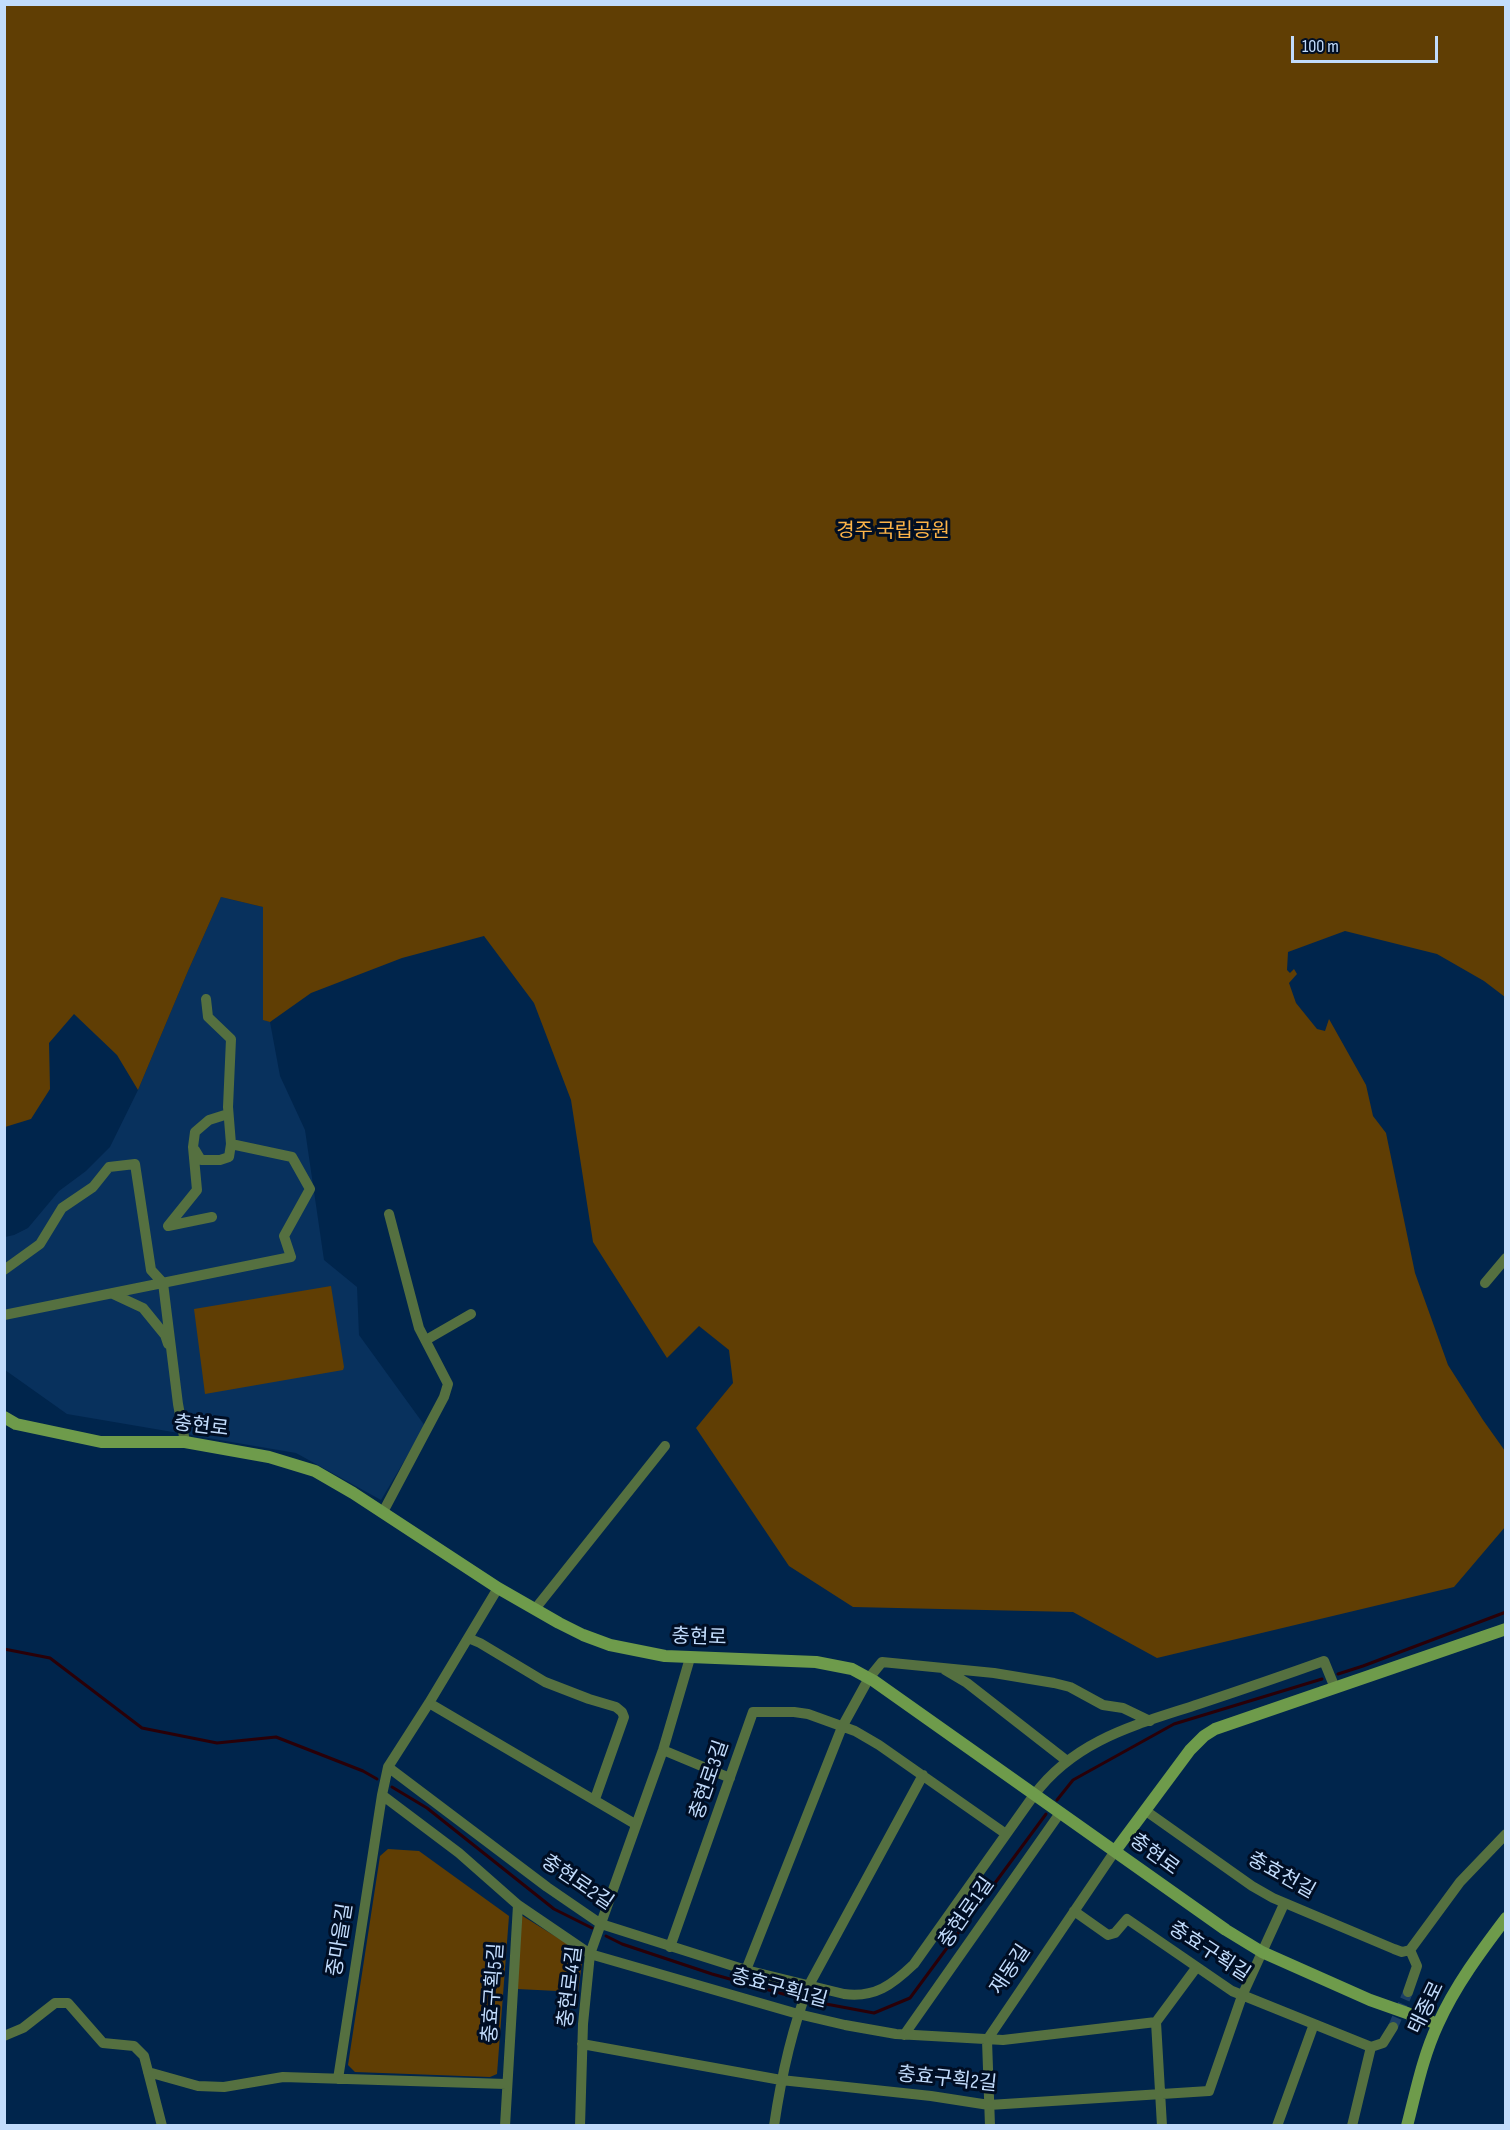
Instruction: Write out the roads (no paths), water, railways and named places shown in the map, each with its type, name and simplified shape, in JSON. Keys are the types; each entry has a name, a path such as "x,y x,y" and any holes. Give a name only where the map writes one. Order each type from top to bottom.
{"street":[{"path":"193,1147 201,1160 220,1160 229,1157 231,1144 228,1114 231,1039 208,1017 206,999"},
{"path":"213,1217 168,1226 197,1190 193,1147 195,1132 209,1120 228,1114"},
{"path":"4,1316 291,1257 284,1236 310,1189 292,1157 231,1144"},
{"path":"4,1270 39,1244 62,1208 93,1187 109,1167 135,1164 151,1270 163,1283 185,1442"},
{"path":"383,1512 444,1396 448,1384 420,1328 389,1214"},
{"path":"1485,1283 1506,1258"},
{"path":"113,1294 142,1308 165,1335 173,1360"},
{"path":"426,1340 471,1314"},
{"name":"충현로","path":"4,1418 16,1424 101,1442 185,1442 268,1456 315,1471 383,1512 498,1588 583,1635 610,1645 665,1656 791,1659 844,1667 869,1678 1226,1930 1262,1952 1370,2000 1438,2024"},
{"path":"535,1609 665,1446"},
{"name":"중마을길","path":"338,2079 388,1767 498,1588"},
{"path":"1115,1851 1190,1750 1204,1736 1215,1730 1506,1629"},
{"path":"468,1638 480,1642 544,1682 589,1700 616,1707 622,1712 624,1717 595,1799"},
{"name":"충현로4길","path":"580,2126 582,2044 590,1954 663,1750 690,1658"},
{"path":"746,1970 842,1727 869,1678 882,1662 994,1673 1054,1683 1070,1687 1103,1705 1123,1708 1150,1721 1324,1661 1335,1688"},
{"path":"939,1668 967,1683 1066,1761"},
{"path":"429,1703 635,1824"},
{"name":"충현로3길","path":"670,1947 753,1712 808,1714 867,1737 1006,1834"},
{"name":"충현로2길","path":"388,1767 547,1887 601,1924 746,1970 844,1994 861,1995 880,1991 903,1974 926,1949 1047,1778 1066,1761 1105,1738 1150,1721"},
{"path":"663,1750 730,1778"},
{"path":"774,2126 781,2080 798,2014 809,1985 923,1775"},
{"name":"충효구획1길","path":"382,1795 459,1853 518,1905 590,1954 798,2014 868,2030 904,2035 987,2040 1156,2022"},
{"name":"충효천길","path":"1146,1811 1252,1886 1284,1904 1402,1952 1410,1950"},
{"name":"충현로1길","path":"904,2035 1060,1813"},
{"path":"1408,1992 1417,1966 1410,1950 1460,1882 1506,1834"},
{"name":"재동길","path":"987,2040 1115,1851"},
{"path":"1242,1996 1284,1904"},
{"name":"충효구획5길","path":"505,2126 518,1905"},
{"name":"충효구획길","path":"1074,1911 1108,1935 1115,1933 1127,1919 1232,1991 1371,2047"},
{"name":"태종로","path":"1407,2126 1422,2067 1438,2024 1461,1981 1506,1918"},
{"path":"1162,2126 1156,2022 1196,1968"},
{"name":"충효구획2길","path":"582,2044 781,2080 932,2096 989,2105 1160,2096 1209,2091 1242,1996"},
{"path":"4,2036 23,2028 55,2003 68,2003 103,2043 134,2046 144,2056 162,2126"},
{"path":"1277,2126 1314,2024"},
{"path":"1352,2126 1371,2047 1383,2043 1393,2027"},
{"path":"987,2040 990,2126"},
{"path":"148,2072 198,2086 224,2087 283,2078 506,2084"}],"waterway":[{"path":"1338,1674 1506,1612"},
{"path":"4,1649 50,1658 142,1728 217,1743 276,1737 363,1771 377,1779"},
{"path":"1057,1800 1073,1780 1174,1724 1322,1679"},
{"path":"392,1787 427,1808 554,1909 592,1928"},
{"path":"810,2001 874,2013 910,1998 1046,1814"},
{"path":"606,1936 622,1944 712,1974 794,1997"}],"tunnel":[{"path":"1393,2027 1408,1992"}],"park label":[{"name":"경주 국립공원","path":"893,532"}]}
